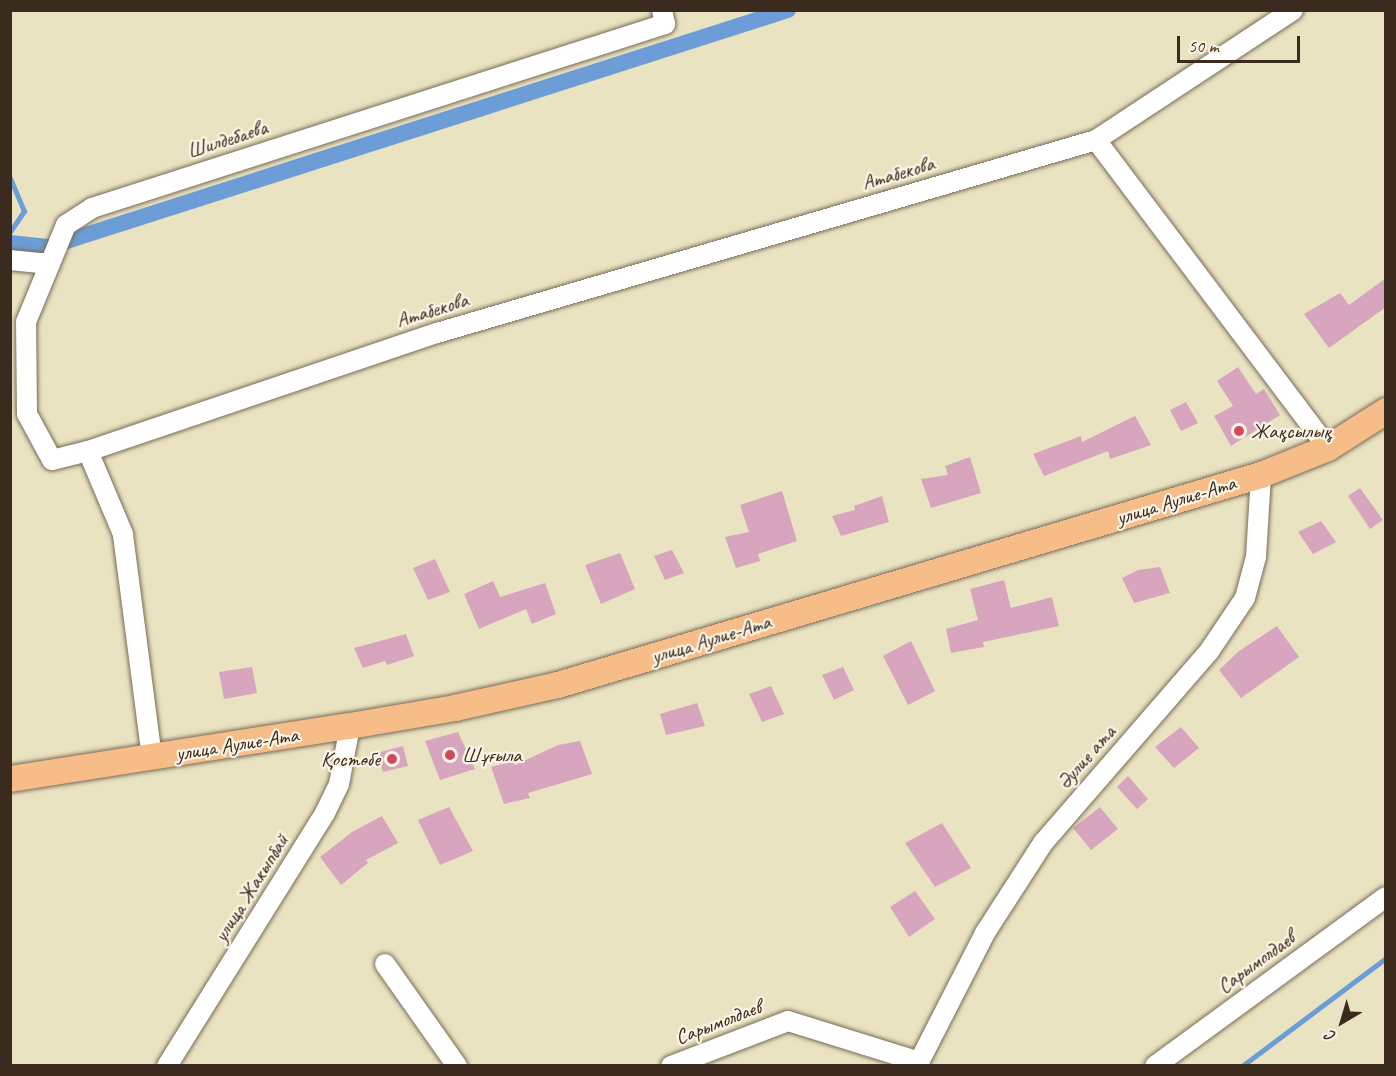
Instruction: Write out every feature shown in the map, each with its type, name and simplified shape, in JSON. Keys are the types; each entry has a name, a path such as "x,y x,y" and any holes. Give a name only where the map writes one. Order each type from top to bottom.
{"main road":[{"name":"улица Аулие-Ата","path":"10,779 455,708 558,685 1262,475 1328,448 1386,411"}],"street":[{"name":"Шилдебаева","path":"88,451 52,460 27,414 26,322 66,225 92,208 666,24 662,10"},
{"name":"Атабекова","path":"88,451 437,333 1096,140 1293,10"},
{"path":"1096,140 1328,448"},
{"path":"10,260 50,264"},
{"path":"88,451 123,534 152,758"},
{"name":"Әулие ата","path":"919,1064 985,933 1043,843 1210,650 1245,598 1256,557 1262,475"},
{"name":"улица Жакыпбай","path":"167,1065 325,813 339,784 350,726"},
{"name":"Сарымолдаев","path":"1155,1065 1386,897"},
{"path":"386,964 457,1065"},
{"name":"Сарымолдаев","path":"671,1065 788,1022 919,1064"}],"building":[{"path":"1386,278 1386,307 1329,348 1304,314 1340,293 1349,305"},
{"name":"Жақсылық","path":"1238,367 1256,394 1264,389 1280,415 1231,446 1214,416 1233,406 1217,381"},
{"path":"1186,402 1198,423 1181,431 1170,410"},
{"path":"1135,416 1151,445 1110,459 1108,451 1044,476 1033,454 1081,436 1082,442"},
{"path":"970,457 981,493 931,508 921,479 948,475 945,466"},
{"path":"1360,488 1383,520 1370,529 1348,496"},
{"path":"782,491 797,541 758,554 760,561 736,568 725,537 749,532 740,505"},
{"path":"882,496 889,522 841,536 832,516 855,510 854,506"},
{"path":"1321,521 1336,542 1313,554 1298,532"},
{"path":"672,550 684,573 665,580 654,556"},
{"path":"620,553 635,589 601,604 585,565"},
{"path":"435,559 450,592 428,600 413,568"},
{"path":"1160,567 1170,593 1134,603 1122,578 1138,570"},
{"path":"1004,580 1011,608 1052,597 1059,626 983,642 984,647 951,653 946,629 978,620 970,589"},
{"path":"493,581 500,597 545,583 556,614 532,624 526,609 479,629 464,594"},
{"path":"1277,626 1299,657 1241,698 1219,670 1239,651"},
{"path":"406,634 414,656 387,665 385,661 363,668 354,648"},
{"path":"911,641 935,691 908,705 883,656"},
{"path":"252,667 257,693 224,699 219,672"},
{"path":"843,667 854,690 834,700 822,675"},
{"path":"771,686 784,714 762,722 749,694"},
{"path":"697,703 705,726 666,735 660,714"},
{"path":"1181,727 1199,748 1174,768 1155,747"},
{"name":"Шұғыла","path":"458,732 475,769 440,780 425,741"},
{"path":"580,741 592,774 528,793 530,798 504,804 491,767 513,761 515,765 558,745"},
{"name":"Қостөбе","path":"403,746 408,766 383,772 377,753"},
{"path":"1128,776 1148,799 1137,809 1117,787"},
{"path":"449,807 473,851 440,865 418,820"},
{"path":"1100,807 1118,829 1091,850 1073,828"},
{"path":"382,816 398,843 366,860 368,863 341,885 320,857 352,832"},
{"path":"942,823 971,868 935,887 905,843"},
{"path":"915,891 935,919 909,937 890,907"}],"waterway":[{"path":"10,243 48,247 788,10"},
{"path":"10,178 24,211 10,232"},
{"path":"1242,1066 1386,958"}],"place":[{"name":"Жақсылық","path":"1239,431"},
{"name":"Шұғыла","path":"450,755"},
{"name":"Қостөбе","path":"392,759"}]}
